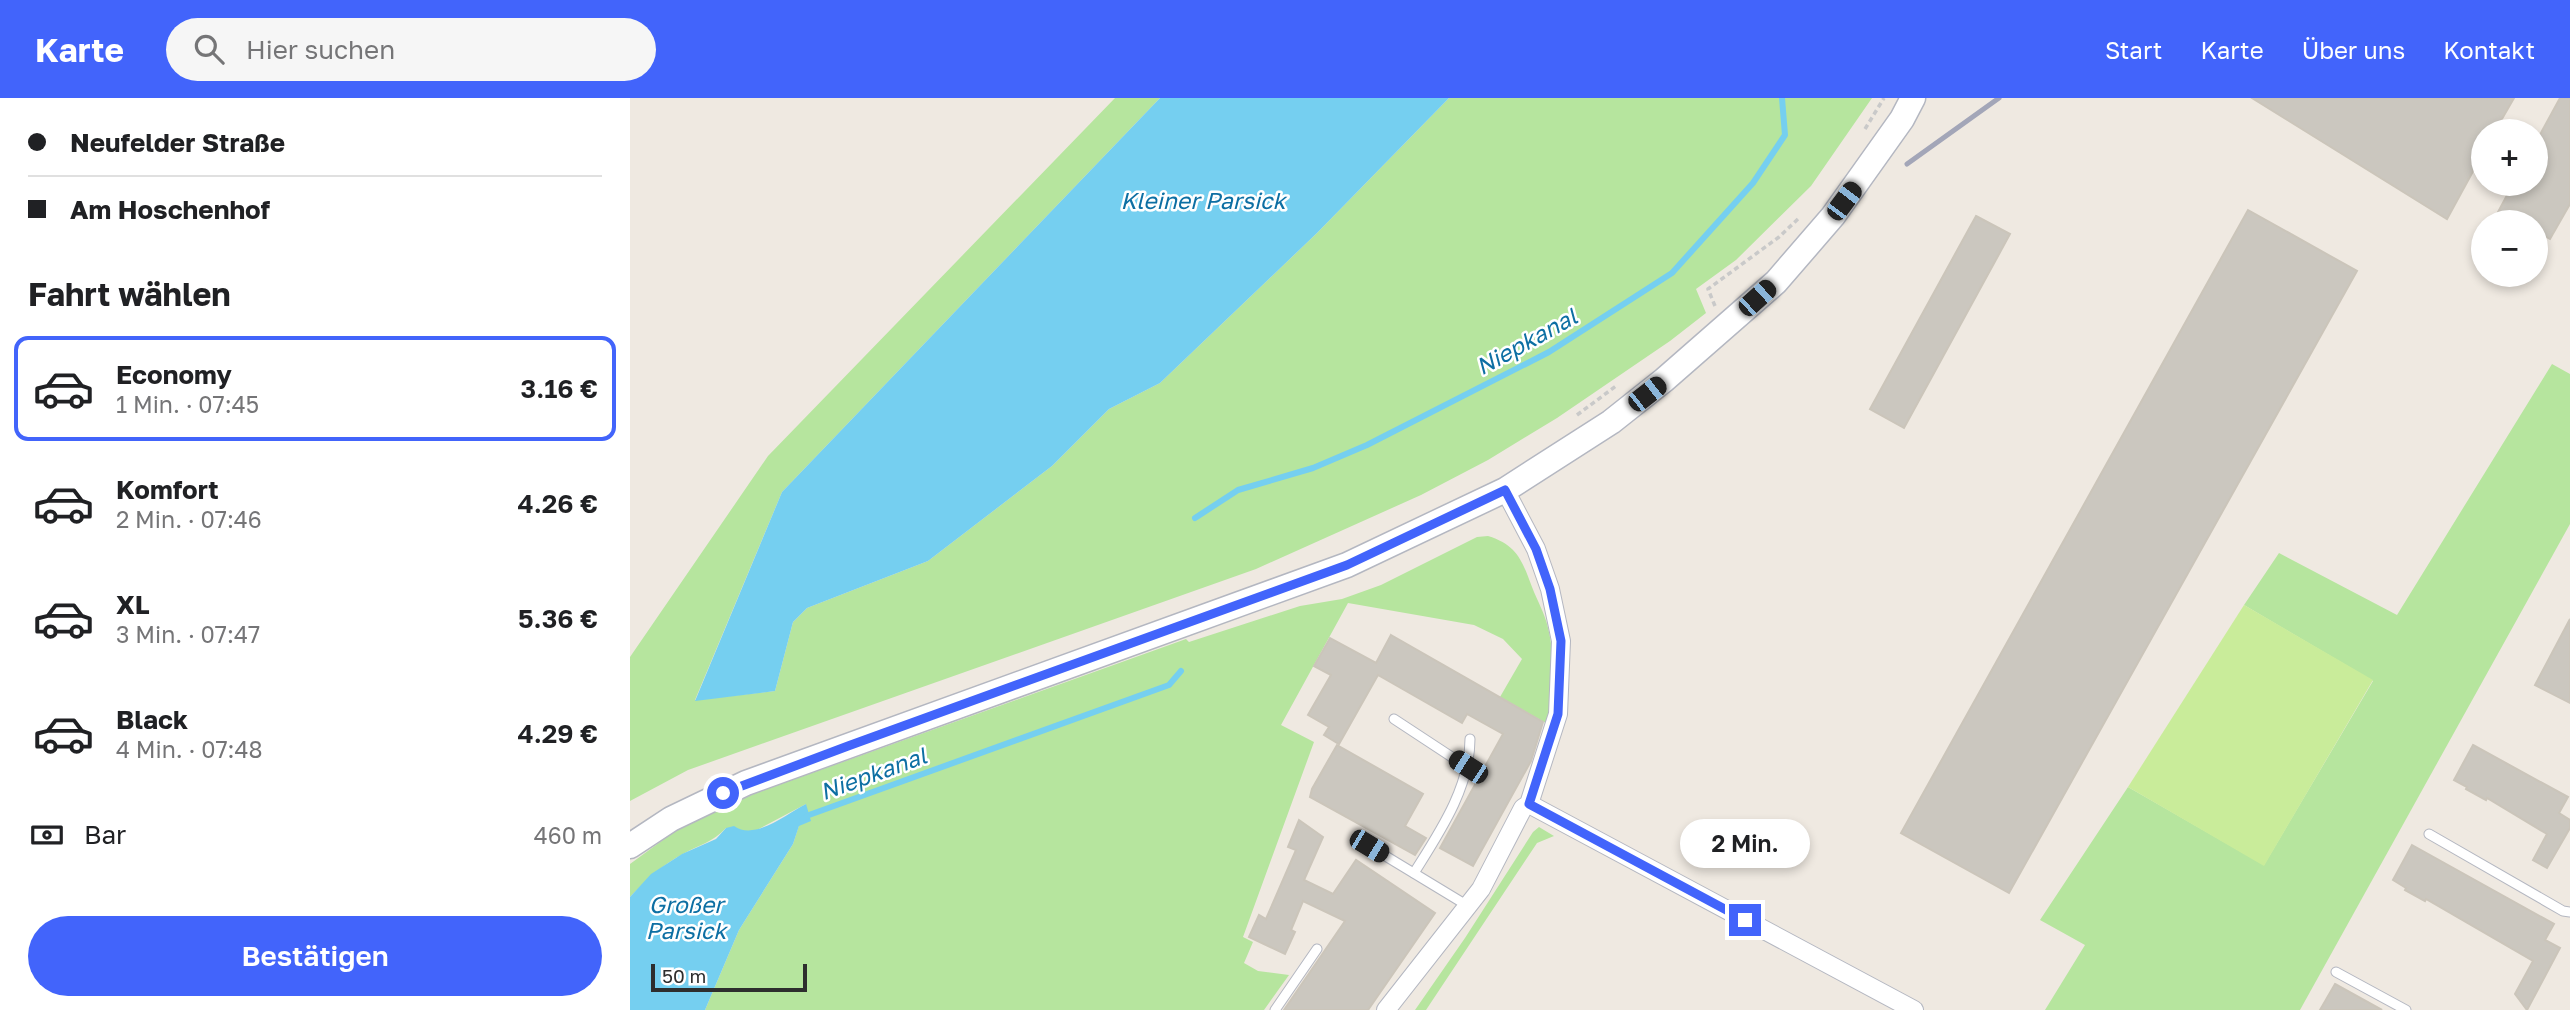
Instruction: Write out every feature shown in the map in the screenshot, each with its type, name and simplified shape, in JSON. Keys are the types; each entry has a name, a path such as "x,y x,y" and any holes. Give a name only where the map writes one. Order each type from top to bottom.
{"main road":[{"path":"630,846 671,819 746,783 1347,565 1505,490 1611,422 1664,380 1776,282 1833,216 1902,119 1913,98"}],"street":[{"path":"1387,1010 1481,889 1523,808 1529,804 1558,714 1561,641 1550,589 1536,549 1505,490"},
{"path":"1529,804 1914,1010"}],"lane":[{"path":"1394,719 1468,767"},
{"path":"1414,873 1463,785 1468,767 1470,739"},
{"path":"2429,834 2563,911 2570,912"},
{"path":"1369,846 1468,906"},
{"path":"1275,1010 1317,949"},
{"path":"2336,972 2406,1010"}],"path":[{"path":"1862,133 1884,98"},
{"path":"1717,310 1708,289 1779,237 1803,215"},
{"path":"1571,419 1622,382"}],"green space":[{"path":"1115,98 1160,98 782,492 695,700 775,691 793,622 807,608 928,561 1052,466 1109,409 1160,383 1317,233 1449,98 1872,98 1811,186 1736,260 1696,289 1706,313 1670,341 1557,418 1488,460 1421,495 1256,569 688,770 630,801 630,657 768,456"},
{"path":"2552,364 2570,374 2570,524 2300,1010 2045,1010 2085,945 2040,920 2128,787 2264,865 2373,681 2244,605 2279,553 2397,615"},
{"path":"1488,536 1506,544 1517,555 1545,618 1553,664 1551,726 1500,697 1522,659 1503,639 1474,625 1348,603 1281,725 1314,742 1243,937 1253,942 1244,963 1258,971 1289,975 1264,1010 705,1010 739,930 793,844 806,804 755,831 741,832 726,828 711,840 668,863 630,897 630,864 682,826 756,793 1186,639 1189,642 1300,606 1342,599 1381,585 1477,537"},
{"path":"2244,605 2373,680 2264,866 2128,787"},
{"path":"1539,827 1554,836 1537,843 1426,1010 1415,1010 1533,832"}],"water":[{"name":"Kleiner Parsick","path":"1160,98 1449,98 1317,233 1160,383 1109,409 1052,466 928,561 807,608 793,622 775,691 695,701 782,492"},
{"name":"Großer Parsick","path":"806,804 811,821 799,826 793,844 739,930 705,1010 630,1010 630,897 651,874 682,854 716,839 726,828 761,828"}],"building":[{"path":"2252,98 2514,98 2502,119 2471,119 2471,175 2447,219"},
{"path":"2560,98 2570,98 2570,204 2550,239 2548,210 2499,210 2507,196 2548,196 2548,120"},
{"path":"2248,210 2357,271 2009,893 1901,833"},
{"path":"1976,216 2010,234 1904,428 1870,409"},
{"path":"2570,619 2570,703 2535,685"},
{"path":"1391,635 1543,722 1531,761 1473,866 1440,848 1503,734 1467,714 1462,723 1378,675 1339,744 1324,735 1329,727 1308,715 1331,675 1314,666 1330,638 1376,663"},
{"path":"1337,745 1423,794 1405,826 1426,838 1415,855 1310,797"},
{"path":"2473,745 2568,797 2559,813 2570,820 2570,828 2547,868 2533,860 2547,834 2454,780"},
{"path":"1299,820 1323,837 1304,880 1333,894 1356,860 1435,913 1368,1010 1284,1010 1345,921 1303,901 1291,930 1295,932 1285,954 1249,937 1259,915 1266,919 1296,850 1288,847"},
{"path":"2412,845 2554,924 2545,940 2560,948 2527,1010 2515,994 2533,961 2426,899 2425,901 2405,890 2406,888 2393,880"},
{"path":"2335,984 2382,1010 2320,1010"}],"waterway":[{"name":"Niepkanal","path":"1195,518 1238,490 1313,468 1367,445 1549,352 1672,273 1753,183 1785,135 1782,98"},
{"name":"Niepkanal","path":"803,819 1169,685 1181,671"}],"railway":[{"path":"1907,164 1999,98"}],"route":[{"path":"723,793 1347,565 1505,490 1536,549 1550,589 1561,641 1558,714 1529,804 1745,920"}]}
